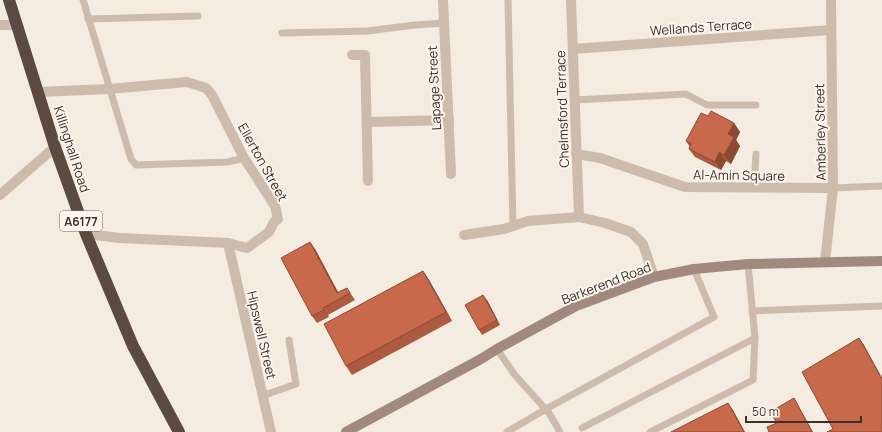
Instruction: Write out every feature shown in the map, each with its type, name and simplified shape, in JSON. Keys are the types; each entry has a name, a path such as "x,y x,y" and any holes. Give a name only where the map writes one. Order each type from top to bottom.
{"highway":[{"name":"Killinghall Road","path":"9,0 55,147 86,234 132,346 179,432"}],"main road":[{"name":"Barkerend Road","path":"346,432 576,306 654,277 694,269 748,264 882,261"}],"street":[{"name":"Lapage Street","path":"443,0 452,174"},
{"name":"Chelmsford Terrace","path":"571,0 579,217"},
{"name":"Amberley Street","path":"825,262 833,188 831,0"},
{"path":"0,25 17,25"},
{"name":"Wellands Terrace","path":"573,48 831,30"},
{"path":"352,55 365,55 368,122 368,182"},
{"name":"Ellerton Street","path":"38,92 109,89 187,82 206,88 212,95 244,158 275,206 278,219 269,232 247,248 228,243 120,238 86,234"},
{"path":"368,122 449,120"},
{"path":"0,195 55,147"},
{"name":"Al-Amin Square","path":"576,154 600,158 685,187 833,188"},
{"path":"464,235 513,226 528,221 579,217 605,223 631,232 642,244 654,277"},
{"name":"Hipswell Street","path":"228,243 271,432"}],"lane":[{"path":"83,0 131,159 136,165 228,162 244,158"},
{"path":"508,0 513,226"},
{"path":"88,19 198,16"},
{"path":"282,33 367,31 415,25 444,24"},
{"path":"575,100 686,94 707,105 756,105"},
{"path":"754,188 756,154"},
{"path":"833,188 882,186"},
{"path":"650,432 753,380 755,338 748,264"},
{"path":"507,432 714,317 694,269"},
{"path":"752,311 882,306"},
{"path":"582,428 755,338"},
{"path":"262,396 296,384 289,340"},
{"path":"497,349 514,374 547,411 560,432"}],"building":[{"path":"711,111 734,123 728,134 734,137 724,155 719,152 715,162 689,149 691,144 686,141 701,113 708,116"},
{"path":"310,242 337,293 347,288 350,293 312,316 281,258"},
{"path":"423,271 446,312 346,366 324,324"},
{"path":"483,295 497,320 479,330 465,305"},
{"path":"859,338 882,379 882,432 827,432 833,429 802,372"},
{"path":"794,398 812,432 769,432 767,427 777,423 770,412"},
{"path":"728,403 744,432 671,432"}]}
